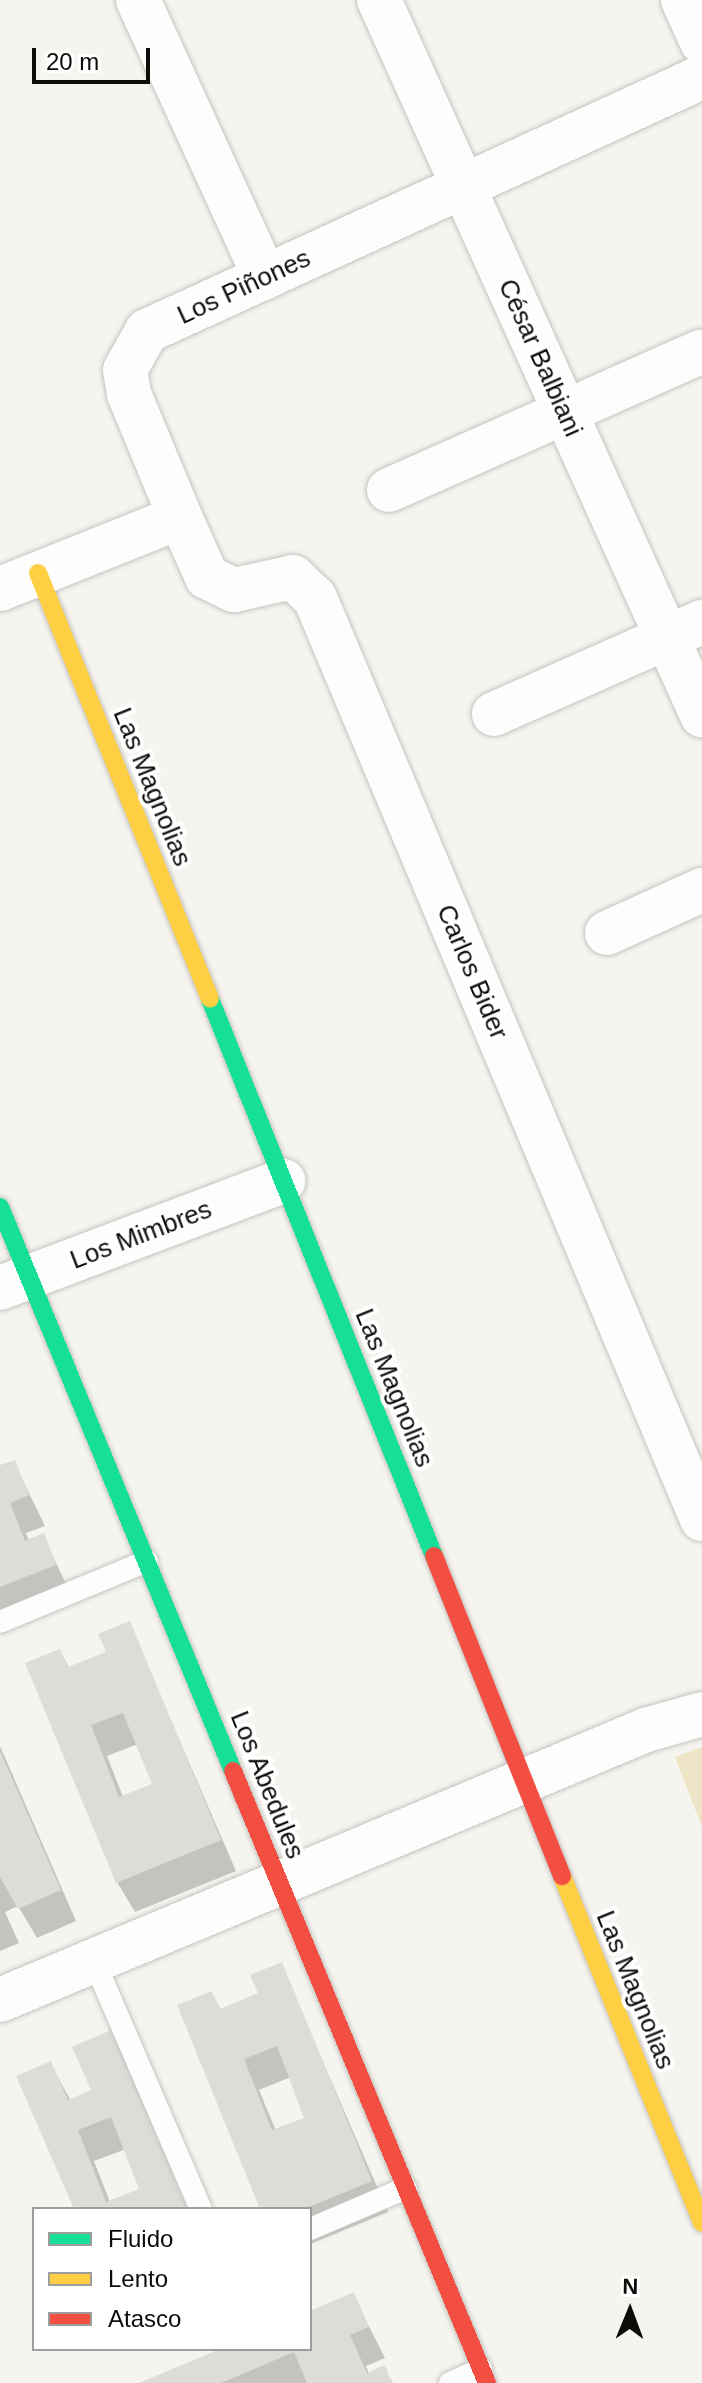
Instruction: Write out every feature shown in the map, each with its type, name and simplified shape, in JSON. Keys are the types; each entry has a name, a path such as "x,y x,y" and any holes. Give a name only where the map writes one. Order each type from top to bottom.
{"street":[{"path":"138,0 265,277"},
{"name":"César Balbiani","path":"379,0 565,412 684,630 702,715"},
{"path":"683,0 702,42"},
{"name":"Los Piñones","path":"180,517 125,370 147,331 702,77"},
{"path":"389,490 702,351"},
{"path":"19,581 180,517"},
{"name":"Carlos Bider","path":"180,517 207,577 234,590 293,577 315,598 702,1519"},
{"name":"Las Magnolias","path":"19,581 283,1181 702,2223"},
{"path":"494,714 684,630"},
{"path":"607,933 702,890"},
{"name":"Los Mimbres","path":"15,1283 283,1181"},
{"name":"Los Abedules","path":"0,1207 15,1283 147,1561 484,2376"},
{"path":"0,2000 281,1885 523,1781 702,1714"}],"lane":[{"path":"0,1622 147,1561"},
{"path":"94,1961 200,2207"},
{"path":"312,2228 406,2188"},
{"path":"450,2383 484,2376"}],"shaded area":[{"path":"702,1747 702,1827 675,1757"}],"building":[{"path":"15,1460 29,1495 10,1503 25,1541 44,1533 56,1565 0,1587 0,1465"},
{"path":"130,1621 221,1840 116,1883 25,1663 60,1649 68,1667 106,1652 98,1634","holes":["123,1713 152,1784 119,1797 91,1725"]},
{"path":"0,1751 61,1890 18,1909 0,1877"},
{"path":"282,1962 372,2181 309,2207 259,2207 177,2005 212,1991 220,2009 258,1993 250,1975","holes":["277,2046 304,2118 272,2130 244,2059"]},
{"path":"111,2030 188,2207 73,2207 16,2076 51,2061 68,2100 91,2090 72,2047","holes":["111,2117 139,2189 106,2202 78,2130"]},
{"path":"354,2292 369,2327 350,2335 367,2373 385,2365 392,2383 307,2383 294,2352 221,2383 139,2383 215,2351 312,2351 312,2310"}],"traffic: fast":[{"path":"210,999 434,1556"},
{"path":"0,1207 233,1771"}],"traffic: slow":[{"path":"38,573 210,999"},
{"path":"562,1876 702,2223"}],"traffic: jam":[{"path":"434,1556 562,1876"},
{"path":"233,1771 487,2383"}]}
